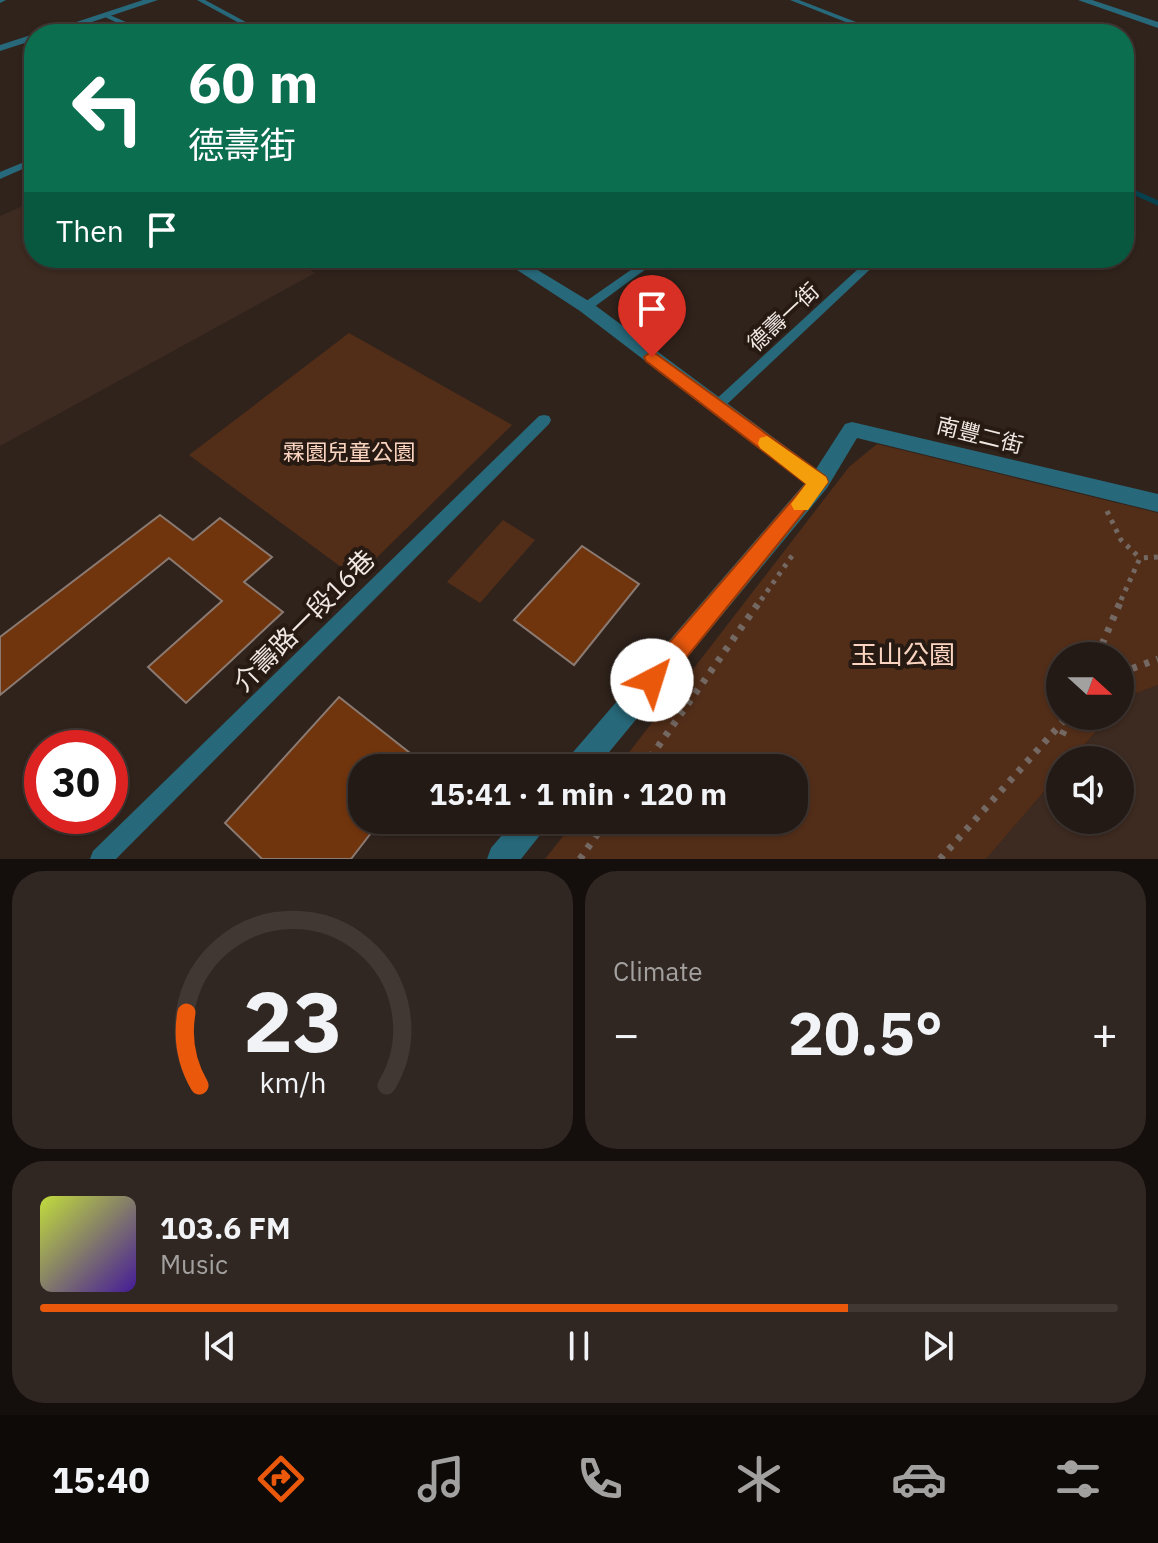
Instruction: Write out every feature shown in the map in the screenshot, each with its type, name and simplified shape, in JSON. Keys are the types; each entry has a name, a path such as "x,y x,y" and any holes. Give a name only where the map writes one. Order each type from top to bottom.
{"street":[{"path":"77,24 153,0"},
{"path":"1083,0 1158,25"},
{"path":"2,45 24,40"},
{"path":"523,268 586,307 819,482 590,754"},
{"name":"南豐二街","path":"819,482 852,429 1158,503"},
{"path":"502,859 523,834"}],"lane":[{"path":"200,0 245,24"},
{"path":"793,0 857,24"},
{"path":"105,15 124,24"},
{"path":"0,176 24,165"},
{"path":"586,307 641,268"},
{"name":"德壽一街","path":"717,406 865,268"},
{"name":"介壽路一段16巷","path":"101,859 544,420"}],"path":[{"path":"1119,510 1106,507 1111,525 1121,540 1140,558 1158,557"},
{"path":"653,754 795,551"},
{"path":"1103,642 1140,558"},
{"path":"1134,668 1158,659"},
{"path":"940,859 1056,730"},
{"path":"1062,735 1064,730"},
{"path":"580,859 597,834"}],"shaded area":[{"path":"24,205 24,268 307,268 315,273 0,446 0,216"},
{"path":"1158,685 1158,859 986,859 1046,789 1046,834 1134,834 1134,746 1084,746 1098,730 1134,730 1134,694"}],"green space":[{"name":"霖園兒童公園","path":"349,333 512,425 356,578 189,455"},
{"name":"玉山公園","path":"877,444 1158,513 1158,685 1134,694 1134,642 1046,642 1046,730 1098,730 1083,746 1046,746 1046,789 986,859 545,859 565,834 808,834 808,754 628,754 849,467"},
{"path":"503,520 535,540 480,603 447,582"}],"building":[{"path":"160,515 193,540 220,518 272,557 244,582 283,612 186,703 148,667 222,601 169,558 0,695 0,637"},
{"path":"582,546 639,584 574,665 514,620"},
{"path":"339,697 411,754 348,754 348,834 370,834 351,859 262,859 225,823"}],"waterway":[{"path":"1134,192 1158,203"}],"slow traffic":[{"path":"767,443 819,482 801,504"}],"route":[{"path":"652,357 819,482 652,680"}]}
